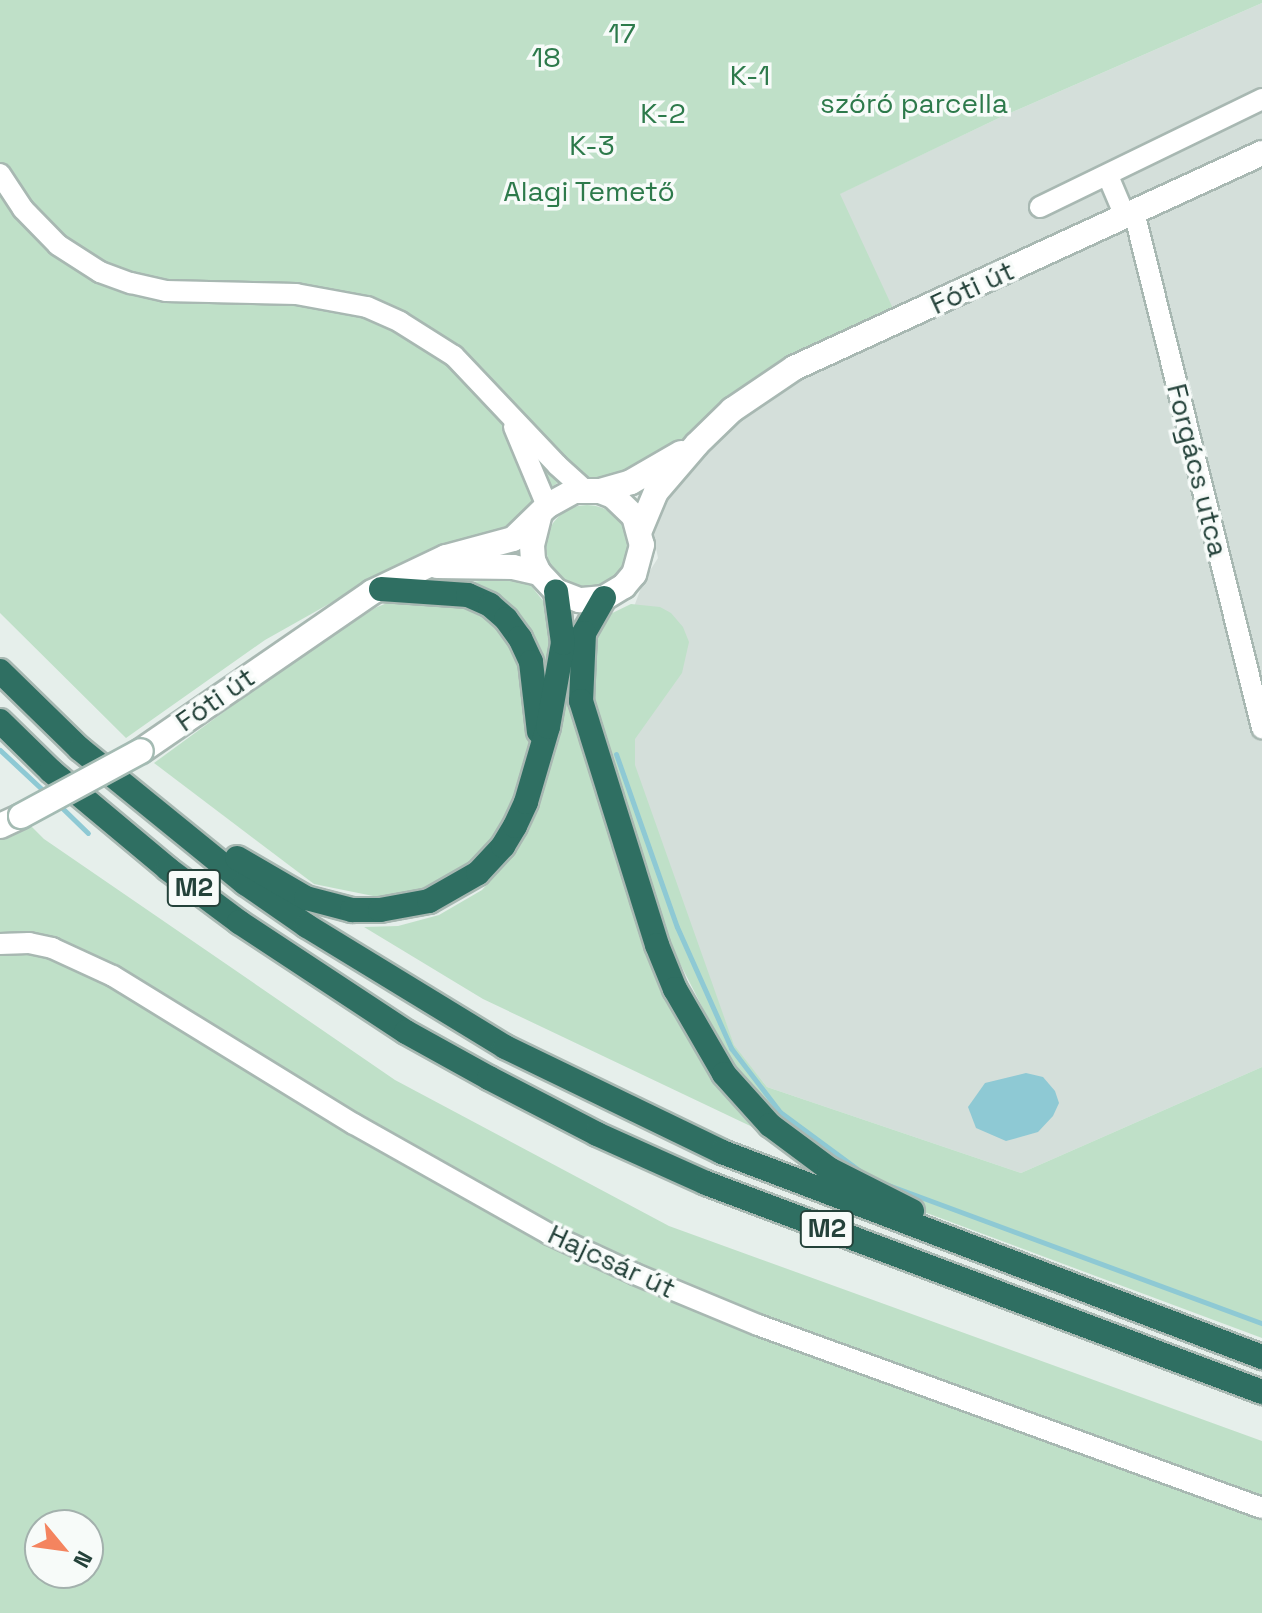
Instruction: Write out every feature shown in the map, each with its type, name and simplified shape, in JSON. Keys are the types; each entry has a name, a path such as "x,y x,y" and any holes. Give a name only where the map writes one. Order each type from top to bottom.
{"highway":[{"path":"381,589 468,595 490,605 506,619 520,638 531,662 540,746"},
{"path":"177,831 224,849 306,898 352,910 412,906 454,890 478,873 503,846 526,802 548,727 563,643 563,623 556,591"},
{"path":"604,598 584,633 581,654 580,686 586,725 657,945 675,989 710,1053 749,1105 790,1142 829,1169 1024,1269"},
{"name":"M2","path":"0,671 80,749 177,831 307,926 505,1047 722,1152 1262,1357"},
{"name":"M2","path":"0,721 63,781 168,869 239,922 406,1032 489,1078 597,1134 706,1183 1262,1392"}],"main road":[{"name":"Fóti út","path":"697,444 732,410 794,368 1262,153"},
{"path":"592,490 625,505 640,530 642,545 634,574 624,586 604,598 579,600 556,591 539,573 532,545 543,512 563,495 631,482 697,444"},
{"path":"640,530 656,492 697,444"},
{"name":"Fóti út","path":"10,821 141,751 321,625 381,589 465,550 513,539 543,512"},
{"path":"427,566 513,567 539,573"}],"street":[{"path":"1040,207 1262,99"},
{"path":"0,174 41,229 58,245 100,272 166,291 296,294 367,307 426,337 454,356 510,416 592,490"},
{"name":"Forgács utca","path":"1108,176 1129,214 1262,728"},
{"path":"510,416 543,512"},
{"name":"Hajcsár út","path":"0,944 29,943 52,948 113,976 354,1124 549,1234 635,1274 758,1325 1262,1508"}],"shaded area":[{"path":"1262,3 1262,1067 1021,1173 767,1087 734,1046 627,749 632,612 644,580 658,558 651,523 670,491 714,441 793,377 803,316 839,194 1001,117"}],"green space":[{"path":"0,0 1262,0 1262,3 1001,117 840,194 896,315 656,463 596,480 580,475 568,476 532,500 514,533 359,587 265,640 126,738 0,613"},
{"path":"587,505 603,509 616,517 624,530 628,546 624,562 616,575 603,583 587,587 571,583 558,575 550,562 546,546 550,530 558,517 571,509"},
{"path":"490,580 528,582 548,607 553,631 522,789 484,855 434,888 383,898 314,884 154,763 289,664 375,608 425,587"},
{"path":"631,604 660,607 671,613 683,627 689,642 682,673 635,739 635,765 734,1045 767,1087 1021,1173 1262,1067 1262,1338 881,1196 782,1125 736,1073 669,942 589,687 592,640 602,618"},
{"path":"568,661 574,661 582,738 605,824 640,921 763,1132 483,999 364,927 398,926 439,915 482,890 514,854 538,811"},
{"path":"29,824 44,839 395,1080 669,1226 1262,1441 1262,1613 0,1613 0,950 29,948 79,966 368,1142 375,1124 43,936 0,932 0,837"}],"water":[{"path":"1026,1073 1043,1077 1055,1091 1059,1103 1053,1116 1038,1132 1006,1141 976,1128 968,1107 985,1083"}],"waterway":[{"path":"0,750 47,794"},
{"path":"616,754 677,927 731,1048 780,1112 864,1174"},
{"path":"57,803 88,833"},
{"path":"880,1182 1262,1323"}],"park label":[{"name":"17","path":"622,33"},
{"name":"18","path":"546,57"},
{"name":"K-1","path":"750,75"},
{"name":"szóró parcella","path":"914,103"},
{"name":"K-2","path":"663,113"},
{"name":"K-3","path":"592,145"},
{"name":"Alagi Temető","path":"589,191"}]}
